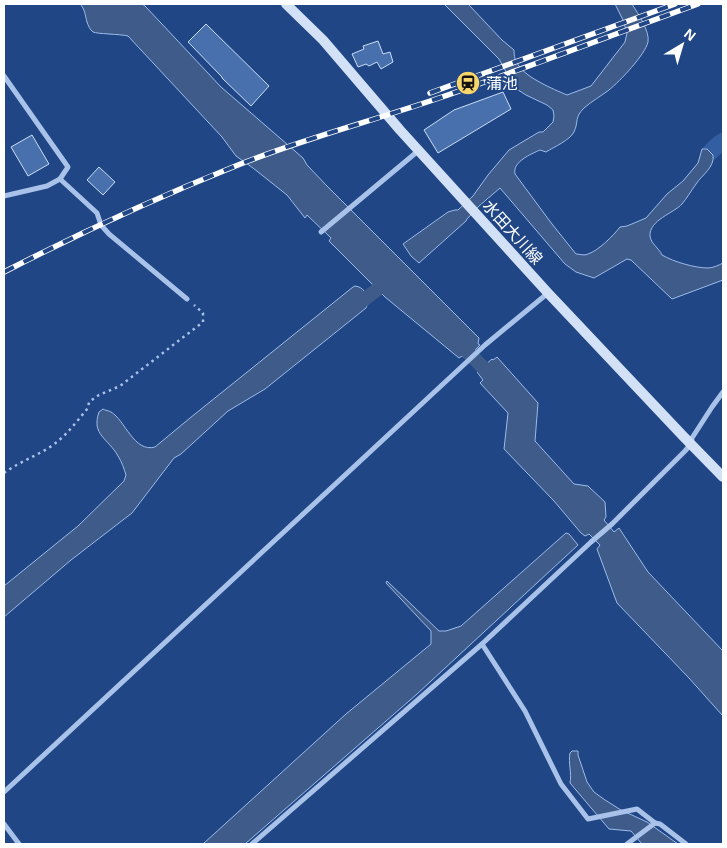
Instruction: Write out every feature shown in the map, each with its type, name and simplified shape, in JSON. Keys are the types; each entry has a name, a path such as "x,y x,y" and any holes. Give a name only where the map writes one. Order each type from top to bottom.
{"main road":[{"name":"水田大川線","path":"286,4 323,40 548,293 723,477"}],"street":[{"path":"4,76 68,167 60,179 47,186 4,196"},
{"path":"321,232 419,150"},
{"path":"60,179 97,213 101,225 109,234 187,299"},
{"path":"4,792 485,345 548,293"},
{"path":"252,844 482,644 612,524 691,444 692,438 723,392"},
{"path":"482,644 526,711 561,784 588,819 637,809 686,844"},
{"path":"627,844 655,823"},
{"path":"4,824 18,844"}],"path":[{"path":"4,473 51,447 65,436 88,408 89,402 120,386 203,322 203,314 187,299"}],"shaded area":[{"path":"80,4 142,4 145,6 221,87 303,158 326,185 479,338 478,344 480,345 466,359 462,356 459,358 385,297 329,241 331,238 307,215 305,218 287,195 236,156 222,137 128,36 93,32 87,23 84,10"},
{"path":"444,4 468,4 514,50 518,64 528,75 567,95 591,86 625,42 627,33 615,4 632,4 643,23 648,38 642,54 632,68 614,86 581,111 574,132 569,138 546,152 540,150 523,159 516,166 515,174 576,254 585,255 601,246 620,227 646,218 698,163 702,149 707,149 713,155 710,167 682,204 653,226 650,236 662,255 672,260 703,268 712,268 723,263 723,280 672,299 631,260 627,259 594,278 576,272 565,264 500,188 419,263 411,256 403,244 448,212 458,210 473,196 509,150 539,132 543,132 553,122 554,116 553,110 547,105 515,88 499,59"},
{"path":"723,132 723,152 714,160 713,155 706,148 702,149 711,139"},
{"path":"355,286 363,289 366,293 369,301 366,308 265,389 228,411 181,454 174,458 132,513 71,560 4,617 4,586 78,526 124,481 126,475 121,461 102,436 97,426 99,412 103,409 110,412 116,416 130,435 141,445 148,448 155,447"},
{"path":"497,357 538,403 535,441 574,484 588,486 605,502 606,517 604,520 614,532 619,528 648,572 723,651 723,716 617,603 597,549 600,545 589,534 585,536 581,533 554,501 504,449 508,413 480,383 483,380 477,372"},
{"path":"566,533 578,545 417,694 245,844 203,844 346,714 431,644 431,631 386,583 387,581 439,631 446,631 461,626"},
{"path":"578,751 587,782 594,792 621,810 647,822 678,844 642,844 631,831 609,829 570,783 570,753"}],"building":[{"path":"206,24 269,86 251,106 188,42"},
{"path":"378,41 383,54 390,52 393,62 381,69 377,62 369,66 366,64 358,67 352,54 364,49 363,46"},
{"path":"503,92 511,109 438,153 424,130 454,110"},
{"path":"32,135 49,164 28,176 11,147"},
{"path":"99,167 115,182 103,195 87,180"}],"waterway":[{"path":"353,308 391,279"},
{"path":"462,346 496,381"}],"railway":[{"path":"430,93 675,4"},
{"path":"4,272 120,216 238,165 287,147 472,87 698,4"}],"place":[{"name":"蒲池","path":"468,83"}]}
